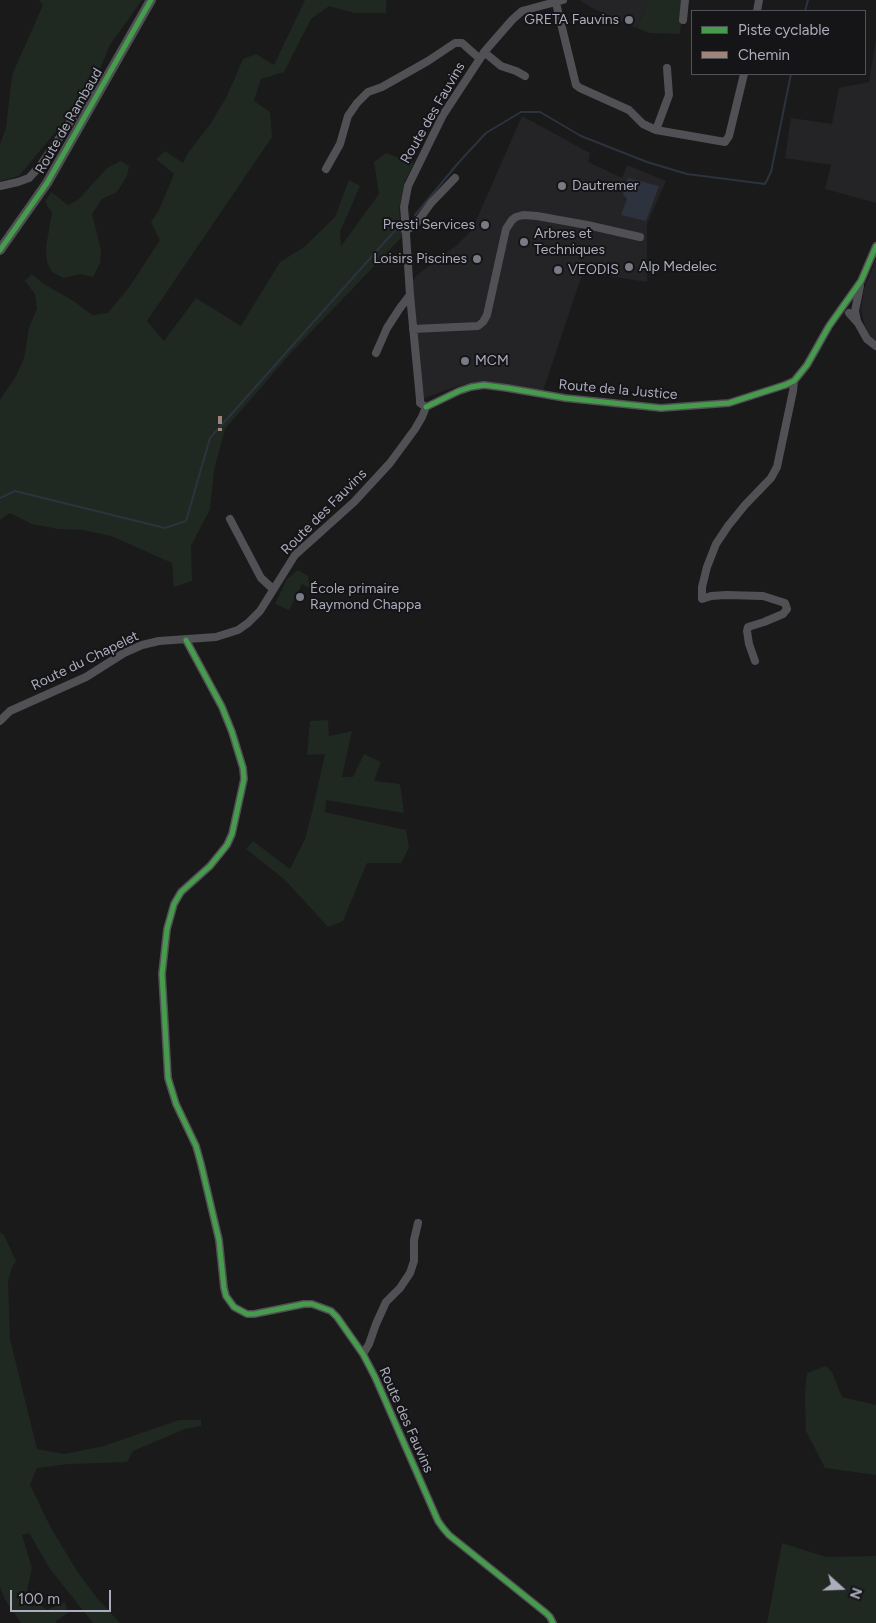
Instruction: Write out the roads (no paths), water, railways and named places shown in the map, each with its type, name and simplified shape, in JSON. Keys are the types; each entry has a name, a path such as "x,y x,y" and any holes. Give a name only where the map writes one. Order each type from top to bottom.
{"street":[{"name":"Route de Rambaud","path":"0,250 47,183 151,0"},
{"path":"683,20 685,0"},
{"path":"559,1 576,85 629,110 643,124 656,130 725,142 729,136 744,75"},
{"name":"Route des Fauvins","path":"553,1622 546,1613 449,1535 443,1528 438,1521 392,1412 363,1354 331,1312 312,1304 304,1304 254,1314 240,1311 229,1302 224,1288 219,1240 202,1164 196,1146 176,1104 168,1078 162,974 169,922 174,904 181,892 210,866 227,844 232,834 244,779 243,768 232,732 222,707 186,640 216,637 238,630 248,624 260,611 295,555 354,502 390,463 416,429 426,407 420,403 410,295 405,230 405,198 408,186 443,115 482,55 517,15 528,9 559,1"},
{"path":"326,169 340,144 348,116 368,92 382,87 428,61 454,43 462,44 501,66 525,76"},
{"path":"656,130 669,95 667,68"},
{"path":"0,186 29,178 40,166 86,96 89,94 97,95"},
{"path":"405,230 415,225 431,203 455,178"},
{"path":"413,329 478,326 483,322 487,315 506,229 512,220 523,214 587,225 640,237"},
{"path":"755,661 748,644 748,626 783,614 787,609 785,603 763,596 726,594 702,599 702,587 716,544 728,526 771,478 777,467 794,381 807,366 835,318 850,308 876,246"},
{"path":"376,353 387,328 410,295"},
{"path":"850,308 863,333 876,346"},
{"name":"Route de la Justice","path":"426,407 459,391 471,387 484,386 508,388 565,398 656,408 678,408 728,403 794,381"},
{"path":"230,519 261,578 273,589"},
{"name":"Route du Chapelet","path":"0,721 10,711 86,677 124,653 142,645 159,641 186,640"},
{"path":"363,1354 386,1302 400,1288 410,1273 414,1261 414,1240 418,1223"}],"waterway":[{"path":"805,10 808,0"},
{"path":"415,215 486,133 521,112 540,112 581,136 647,162 687,174 765,184 771,172 791,75"},
{"path":"0,498 15,491 165,528 186,521 210,438 398,227"}],"place":[{"name":"GRETA Fauvins","path":"629,20"},
{"name":"Dautremer","path":"562,186"},
{"name":"Presti Services","path":"485,225"},
{"name":"Arbres et Techniques","path":"524,242"},
{"name":"Loisirs Piscines","path":"477,259"},
{"name":"Alp Medelec","path":"629,267"},
{"name":"VEODIS","path":"558,270"},
{"name":"MCM","path":"465,361"},
{"name":"École primaire Raymond Chappa","path":"300,597"}]}
